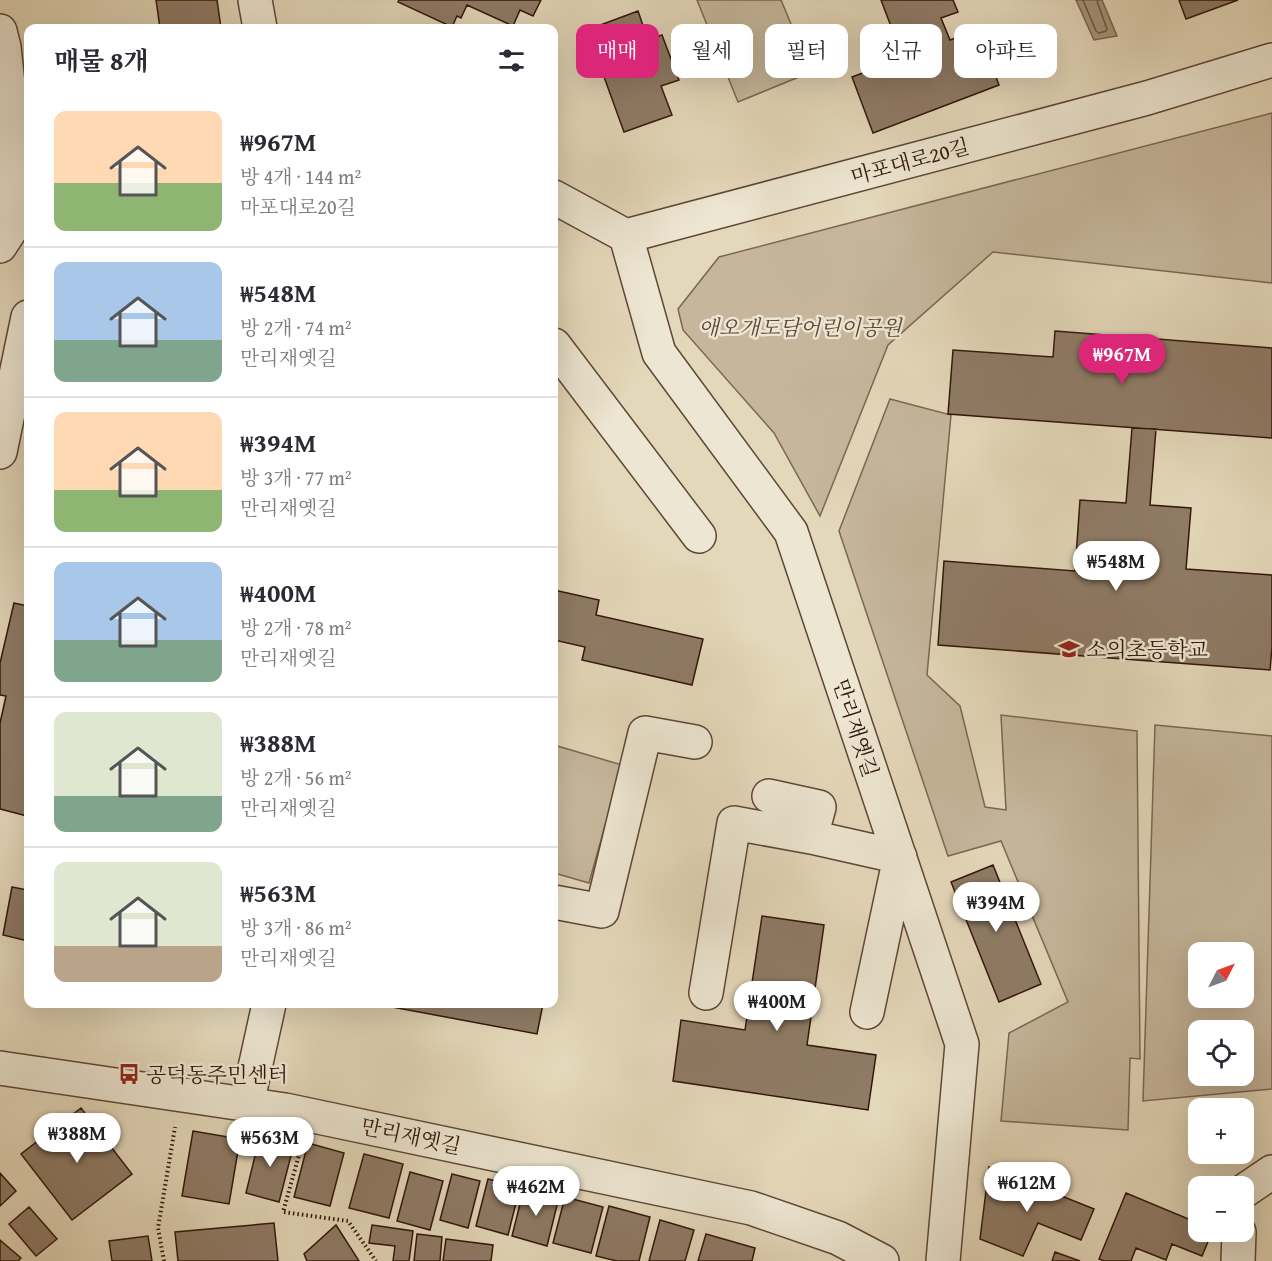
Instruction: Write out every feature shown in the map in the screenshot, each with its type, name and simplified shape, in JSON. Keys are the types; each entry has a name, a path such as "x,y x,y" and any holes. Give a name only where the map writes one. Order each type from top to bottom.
{"street":[{"path":"255,0 259,24"},
{"path":"0,32 20,118 13,226 0,246"},
{"name":"마포대로20길","path":"626,236 1147,98 1272,60"},
{"path":"558,199 626,236"},
{"name":"만리재옛길","path":"626,236 658,353 791,532 962,1044 943,1261"},
{"path":"0,452 24,336"},
{"path":"558,350 699,536"},
{"path":"558,903 602,911 645,733 695,742"},
{"path":"769,796 819,807 811,837"},
{"path":"706,993 734,823 900,857 867,1012"},
{"path":"247,1104 268,1008"},
{"name":"만리재옛길","path":"0,1068 285,1110 751,1208 838,1238 882,1261"},
{"path":"1254,1184 1272,1172"},
{"path":"1238,1261 1239,1242"}],"path":[{"path":"164,1261 158,1228 181,1094"},
{"path":"310,1115 283,1212 348,1221 376,1261"}],"green space":[{"path":"697,0 781,0 791,24 765,24 765,78 796,78 738,102 728,78 753,78 753,24 707,24"},
{"name":"애오개도담어린이공원","path":"1272,113 1272,283 993,252 888,345 820,516 774,433 683,330 678,309 719,257"},
{"path":"890,399 951,415 927,675 960,706 985,807 1006,810 1001,715 1137,731 1140,1059 1130,1058 1128,1130 1001,1121 1009,1033 1068,1002 1001,841 948,856 839,531"},
{"path":"1155,725 1272,736 1272,1089 1143,1101"},
{"path":"558,746 622,765 589,883 558,874"}],"water":[{"path":"1076,0 1102,0 1117,36 1094,40"}],"building":[{"path":"156,0 217,0 220,24 159,24"},
{"path":"399,0 541,0 533,16 520,10 514,24 509,24 467,5 461,18 457,16 453,24 446,24 398,2"},
{"path":"881,0 953,0 958,12 941,18 950,40 954,39 954,78 996,78 999,85 873,133 852,77 860,74 860,78 942,78 942,24 890,24"},
{"path":"1179,0 1238,0 1186,19"},
{"path":"638,11 642,24 603,24"},
{"path":"662,35 671,59 671,78 679,80 661,86 672,115 624,132 604,78 659,78 659,36"},
{"path":"1055,331 1272,348 1272,438 948,414 953,350 1053,357"},
{"path":"1132,428 1156,429 1150,505 1191,508 1186,569 1272,575 1270,670 938,645 944,561 1075,571 1080,500 1126,503"},
{"path":"558,591 599,600 596,615 703,639 692,685 582,660 585,647 558,641"},
{"path":"14,603 24,605 24,815 0,809 0,723 6,696 0,695 0,663"},
{"path":"993,865 1041,984 999,1002 951,882"},
{"path":"12,887 24,889 24,940 3,935"},
{"path":"762,916 824,925 807,1045 876,1055 868,1110 673,1081 681,1020 745,1030"},
{"path":"397,1008 542,1008 537,1034"},
{"path":"81,1108 132,1174 72,1220 21,1154"},
{"path":"193,1131 240,1139 229,1204 182,1196"},
{"path":"260,1135 294,1144 279,1202 246,1193"},
{"path":"308,1143 344,1153 330,1206 294,1197"},
{"path":"364,1154 403,1164 389,1218 349,1208"},
{"path":"989,1167 1094,1209 1081,1240 1038,1223 1023,1256 980,1239"},
{"path":"410,1172 443,1181 430,1230 397,1221"},
{"path":"0,1173 16,1191 0,1206"},
{"path":"452,1174 480,1181 468,1228 440,1220"},
{"path":"488,1179 520,1187 508,1235 476,1226"},
{"path":"524,1188 559,1197 547,1246 512,1236"},
{"path":"1126,1193 1188,1219 1188,1242 1208,1242 1202,1256 1172,1244 1166,1260 1136,1248 1131,1261 1099,1259"},
{"path":"565,1197 603,1207 591,1253 553,1243"},
{"path":"609,1206 650,1217 639,1261 617,1261 596,1256"},
{"path":"29,1207 57,1239 36,1256 9,1224"},
{"path":"660,1220 694,1230 685,1261 649,1261"},
{"path":"274,1223 278,1261 178,1261 175,1232"},
{"path":"336,1225 359,1261 307,1261 304,1254"},
{"path":"372,1225 413,1231 409,1261 393,1261 395,1246 369,1243"},
{"path":"417,1234 442,1237 440,1261 414,1261"},
{"path":"706,1234 755,1248 752,1261 698,1261"},
{"path":"148,1236 152,1261 112,1261 109,1241"},
{"path":"446,1239 493,1245 491,1261 443,1261"},
{"path":"0,1240 21,1258 18,1261 0,1261"},
{"path":"1055,1252 1080,1261 1052,1261"}],"place":[{"name":"소의초등학교","path":"1069,649"},
{"name":"공덕동주민센터","path":"129,1074"}]}
